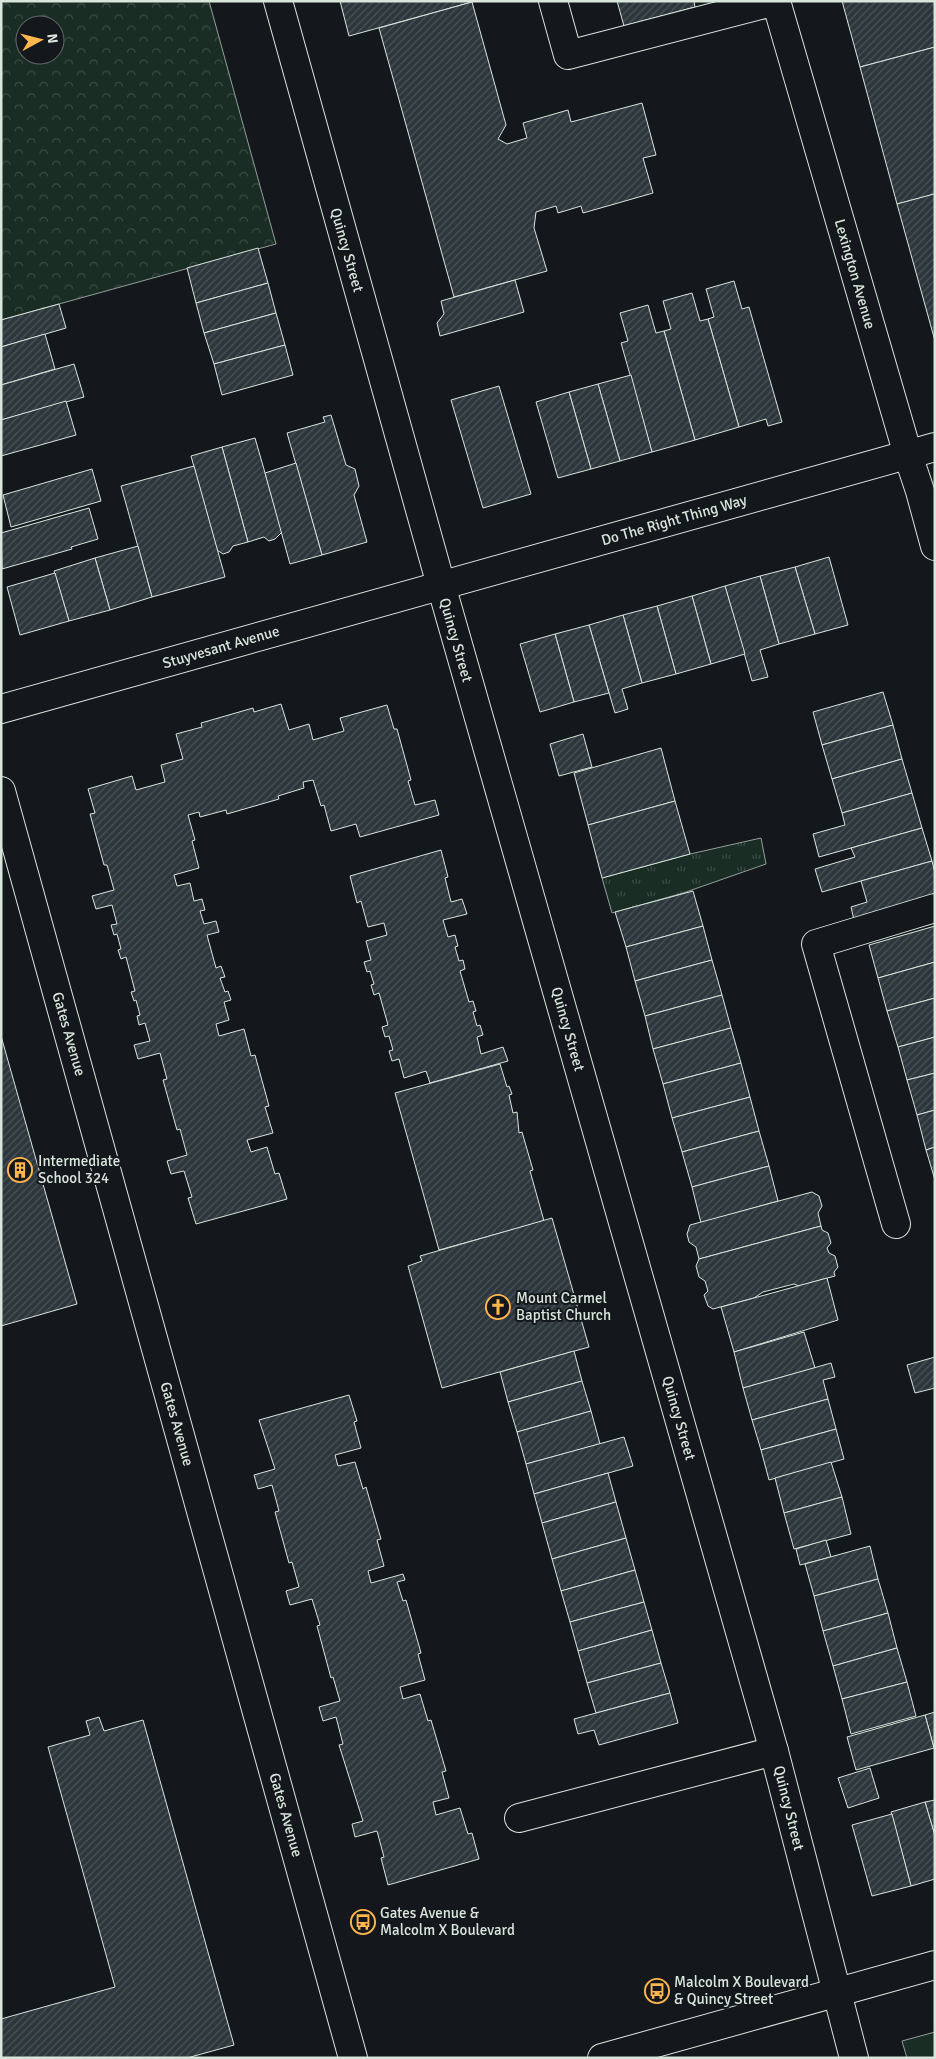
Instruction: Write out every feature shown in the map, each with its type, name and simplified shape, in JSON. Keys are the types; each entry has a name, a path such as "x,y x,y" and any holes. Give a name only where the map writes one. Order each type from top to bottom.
{"street":[{"name":"Quincy Street","path":"278,1 441,585 774,1751 854,2058"},
{"path":"553,1 568,55 776,1"},
{"name":"Lexington Avenue","path":"776,1 935,546"},
{"path":"908,455 935,447"},
{"name":"Do The Right Thing Way","path":"441,585 908,455"},
{"name":"Stuyvesant Avenue","path":"1,709 441,585"},
{"name":"Gates Avenue","path":"1,791 354,2058"},
{"path":"896,1224 816,944 935,908"},
{"path":"519,1818 774,1751"},
{"path":"602,2058 935,1965"}],"green space":[{"path":"1,1 209,1 276,244 1,320"},
{"path":"761,838 766,864 683,893 612,913 602,878 690,854"},
{"path":"935,2032 935,2058 907,2058 902,2041"}],"building":[{"path":"340,1 471,1 472,2 349,36"},
{"path":"617,1 694,1 695,7 624,26"},
{"path":"842,1 935,1 935,47 860,67"},
{"path":"472,2 506,125 498,139 507,144 527,138 523,123 568,110 571,122 642,103 656,155 643,158 653,193 583,213 581,206 558,213 556,206 536,212 534,228 547,271 454,297 379,28"},
{"path":"935,47 935,194 897,204 860,67"},
{"path":"934,194 935,197 935,341 897,204"},
{"path":"258,248 268,283 196,303 187,268"},
{"path":"515,280 524,312 440,336 437,323 444,314 441,301"},
{"path":"734,281 742,309 749,307 782,422 768,426 766,419 739,427 708,319 714,317 706,289"},
{"path":"268,283 276,313 204,333 196,303"},
{"path":"692,293 700,321 708,319 739,427 695,440 664,331 671,329 663,301"},
{"path":"59,304 66,328 1,347 1,320"},
{"path":"648,305 656,333 664,331 695,440 652,452 621,343 628,341 620,313"},
{"path":"276,313 285,345 214,364 204,333"},
{"path":"45,334 55,369 1,385 1,347"},
{"path":"285,345 293,375 222,395 214,364"},
{"path":"74,364 84,397 1,420 1,385"},
{"path":"631,375 652,452 620,461 598,384"},
{"path":"598,384 620,461 591,469 569,392"},
{"path":"499,386 531,494 483,508 451,400"},
{"path":"569,392 591,469 558,478 536,402"},
{"path":"66,401 76,435 1,456 1,420"},
{"path":"331,415 346,465 355,469 359,486 354,495 367,542 322,555 287,433 325,422 323,417"},
{"path":"255,438 282,532 275,539 269,541 264,537 248,542 222,447"},
{"path":"222,447 248,542 233,546 229,552 223,554 217,550 191,456"},
{"path":"296,463 322,555 290,564 265,473"},
{"path":"194,466 225,577 152,597 121,486"},
{"path":"92,469 101,501 11,527 3,495"},
{"path":"89,508 98,539 71,547 72,549 2,569 1,533"},
{"path":"138,546 152,597 110,610 95,558"},
{"path":"829,557 848,625 815,634 795,567"},
{"path":"95,558 110,610 69,621 54,571"},
{"path":"795,567 815,634 779,644 760,576"},
{"path":"55,573 69,621 20,635 7,587"},
{"path":"760,576 779,644 760,650 768,677 752,681 725,586"},
{"path":"725,586 745,654 711,664 692,596"},
{"path":"692,596 711,664 676,674 657,606"},
{"path":"657,606 676,674 642,683 623,615"},
{"path":"623,615 642,683 622,689 628,709 615,713 589,625"},
{"path":"589,625 609,693 574,702 555,634"},
{"path":"555,634 574,702 540,712 520,644"},
{"path":"883,692 893,725 822,745 813,712"},
{"path":"281,704 289,730 309,724 313,740 344,731 340,718 387,705 394,729 397,729 411,780 408,781 415,805 435,800 439,815 360,837 356,824 331,831 324,805 321,806 313,780 303,782 304,788 278,796 279,799 227,814 226,810 200,817 199,812 188,815 195,840 192,841 199,868 174,875 177,886 190,883 194,901 202,899 205,910 200,911 204,924 216,921 219,932 207,935 216,968 221,966 225,977 220,978 225,992 228,991 231,1000 224,1002 229,1020 216,1024 219,1036 244,1029 251,1056 255,1055 269,1106 265,1107 273,1133 247,1140 251,1152 267,1147 275,1174 279,1173 287,1199 196,1224 188,1198 192,1197 184,1171 171,1174 167,1161 187,1155 180,1129 177,1130 163,1080 167,1079 160,1053 138,1059 134,1045 150,1041 145,1023 139,1025 137,1016 140,1015 136,1000 134,1001 131,992 135,991 126,957 121,959 118,950 121,949 117,934 114,935 111,925 117,924 112,905 96,909 92,896 114,890 107,865 104,865 90,814 95,813 88,789 132,776 136,790 165,782 161,765 183,759 176,734 202,727 201,723 253,708 254,712"},
{"path":"893,725 902,759 832,779 822,745"},
{"path":"583,734 592,767 559,776 550,744"},
{"path":"661,748 675,801 588,825 574,773"},
{"path":"902,759 912,793 842,813 832,779"},
{"path":"912,793 922,828 819,857 813,834 845,825 842,813"},
{"path":"675,801 690,854 602,878 588,825"},
{"path":"922,828 932,861 822,892 815,869 855,857 851,848"},
{"path":"441,850 448,877 445,878 451,902 462,899 467,914 443,920 448,937 455,935 458,946 455,947 459,961 463,960 465,969 460,971 469,1002 473,1001 476,1011 473,1012 477,1026 480,1025 483,1035 477,1037 481,1054 503,1047 508,1061 430,1083 426,1071 404,1078 399,1059 392,1061 389,1051 393,1050 389,1036 385,1037 382,1027 388,1025 379,993 374,995 371,985 374,984 370,971 367,972 364,962 371,960 366,941 387,935 384,923 368,927 361,901 357,903 350,876"},
{"path":"932,861 935,873 935,896 854,920 851,907 867,902 861,881"},
{"path":"693,891 703,926 626,947 615,912"},
{"path":"703,926 712,960 635,981 626,947"},
{"path":"935,926 935,962 878,978 869,945"},
{"path":"712,960 722,995 645,1016 635,981"},
{"path":"935,962 935,998 887,1011 878,978"},
{"path":"722,995 731,1028 653,1049 645,1016"},
{"path":"935,998 935,1037 898,1047 887,1011"},
{"path":"731,1028 741,1063 663,1084 653,1049"},
{"name":"Intermediate School 324","path":"1,1036 77,1304 1,1326"},
{"path":"935,1037 935,1073 907,1080 898,1047"},
{"path":"741,1063 750,1097 672,1118 663,1084"},
{"path":"500,1064 507,1087 509,1086 512,1094 509,1095 513,1113 517,1112 519,1133 522,1132 533,1170 530,1171 544,1221 439,1250 395,1093"},
{"path":"935,1073 935,1110 917,1115 907,1080"},
{"path":"750,1097 759,1131 682,1152 672,1118"},
{"path":"935,1110 935,1147 926,1150 917,1115"},
{"path":"759,1131 769,1166 692,1187 682,1152"},
{"path":"935,1147 935,1180 926,1150"},
{"path":"769,1166 778,1201 701,1223 692,1187"},
{"path":"812,1192 819,1196 822,1206 818,1213 821,1226 699,1259 696,1247 689,1242 687,1234 690,1225"},
{"name":"Mount Carmel Baptist Church","path":"552,1218 589,1347 442,1388 408,1266 422,1261 420,1256"},
{"path":"821,1226 822,1230 828,1233 831,1243 827,1248 829,1253 835,1256 838,1267 834,1272 835,1276 799,1286 794,1284 763,1292 754,1298 713,1309 708,1306 704,1295 708,1291 705,1281 699,1277 696,1266 699,1259"},
{"path":"827,1278 838,1320 734,1352 721,1307"},
{"path":"804,1332 815,1368 743,1388 734,1352"},
{"path":"574,1351 582,1381 508,1402 500,1372"},
{"path":"935,1357 935,1388 915,1393 907,1365"},
{"path":"831,1363 835,1377 823,1380 828,1399 752,1420 743,1388"},
{"path":"582,1381 591,1411 517,1432 508,1402"},
{"path":"349,1395 357,1421 354,1422 361,1448 335,1455 338,1466 355,1462 363,1489 366,1487 381,1539 377,1540 384,1566 368,1571 371,1583 403,1574 405,1580 397,1582 403,1601 406,1600 421,1653 418,1654 425,1680 400,1687 403,1699 420,1694 428,1721 431,1720 446,1771 442,1772 449,1798 433,1802 436,1815 460,1808 468,1834 472,1833 479,1859 388,1885 381,1858 384,1857 377,1831 355,1837 352,1824 363,1821 339,1745 343,1744 336,1717 323,1721 319,1707 340,1701 333,1677 331,1678 317,1626 320,1625 312,1599 290,1605 286,1591 299,1587 292,1562 289,1563 275,1512 279,1511 272,1485 258,1489 254,1475 275,1469 259,1420"},
{"path":"828,1399 836,1429 761,1450 752,1420"},
{"path":"591,1411 600,1444 526,1464 517,1432"},
{"path":"836,1429 844,1459 769,1480 761,1450"},
{"path":"624,1437 633,1466 534,1494 526,1464"},
{"path":"831,1462 842,1497 784,1513 775,1478"},
{"path":"608,1473 616,1502 542,1523 534,1494"},
{"path":"842,1497 851,1534 794,1549 784,1513"},
{"path":"616,1502 626,1538 552,1559 542,1523"},
{"path":"626,1538 635,1570 561,1591 552,1559"},
{"path":"826,1540 831,1557 800,1565 796,1549"},
{"path":"870,1546 878,1579 814,1596 805,1564"},
{"path":"635,1570 644,1602 570,1622 561,1591"},
{"path":"878,1579 888,1613 823,1631 814,1596"},
{"path":"644,1602 652,1630 578,1651 570,1622"},
{"path":"888,1613 897,1648 833,1666 823,1631"},
{"path":"652,1630 661,1663 587,1683 578,1651"},
{"path":"897,1648 907,1682 842,1699 833,1666"},
{"path":"661,1663 670,1693 596,1713 587,1683"},
{"path":"907,1682 916,1716 851,1734 842,1699"},
{"path":"670,1693 678,1723 599,1745 594,1730 578,1734 574,1719"},
{"path":"935,1712 935,1748 934,1748 925,1715"},
{"path":"925,1715 934,1748 856,1770 847,1737"},
{"path":"99,1717 104,1731 143,1720 234,2045 187,2058 1,2058 1,2019 115,1987 48,1747 90,1735 86,1721"},
{"path":"870,1768 879,1798 848,1808 838,1778"},
{"path":"935,1800 935,1836 925,1802"},
{"path":"925,1802 935,1836 935,1879 911,1886 891,1812"},
{"path":"892,1814 911,1886 872,1896 852,1825"}],"place":[{"name":"Intermediate School 324","path":"20,1170"},
{"name":"Mount Carmel Baptist Church","path":"498,1307"},
{"name":"Gates Avenue & Malcolm X Boulevard","path":"363,1922"},
{"name":"Malcolm X Boulevard & Quincy Street","path":"657,1991"}]}
